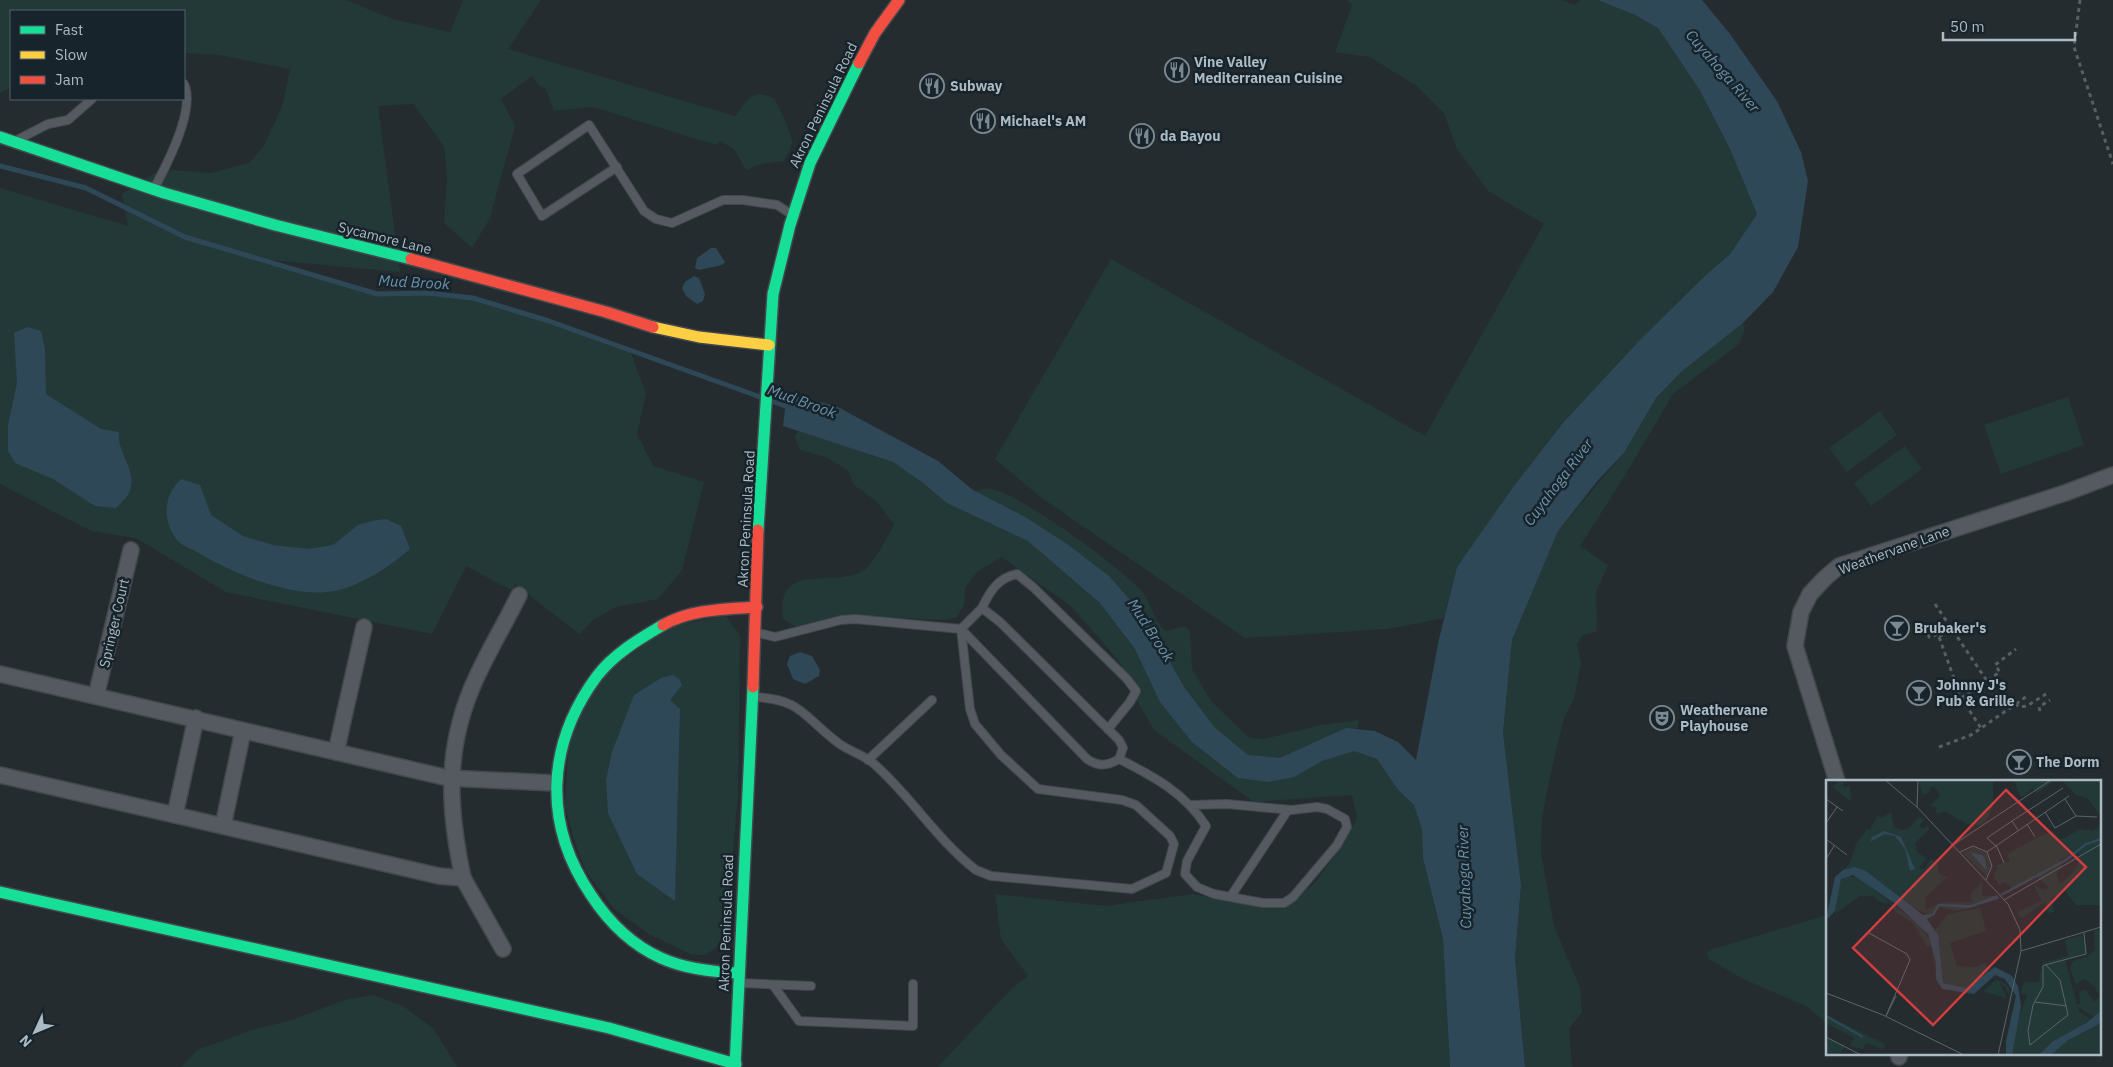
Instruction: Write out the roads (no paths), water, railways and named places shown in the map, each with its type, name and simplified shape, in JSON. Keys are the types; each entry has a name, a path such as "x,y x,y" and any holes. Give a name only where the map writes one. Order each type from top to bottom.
{"street":[{"name":"Akron Peninsula Road","path":"736,1065 756,633 757,550 768,380 768,345 773,294 793,216 810,163 846,86 875,33 899,0"},
{"name":"Sycamore Lane","path":"0,136 154,190 275,225 400,256 606,312 662,330 699,338 768,345"},
{"name":"Weathervane Lane","path":"1836,780 1795,646 1801,612 1810,594 1840,566 2065,493 2113,475"},
{"name":"Springer Court","path":"96,696 131,550"},
{"path":"504,949 463,878 452,810 450,778 460,721 473,687 519,595"},
{"path":"739,978 671,962 637,944 610,920 588,894 568,856 557,820 554,783 558,759 573,710 593,679 617,655 644,634 669,622 701,611 757,607"},
{"path":"336,752 364,627"},
{"path":"0,674 450,778 554,783"},
{"path":"175,815 196,718"},
{"path":"223,826 242,731"},
{"path":"0,775 439,876 463,878"},
{"path":"0,892 610,1028 736,1065"}],"lane":[{"path":"154,190 169,158 186,111 185,98"},
{"path":"15,141 48,124 68,120 91,100"},
{"path":"617,167 542,216 517,174 589,125 617,167 644,211 656,220 672,223 723,200 743,200 778,205 793,216"},
{"path":"961,629 982,608 994,587 1006,576 1017,574 1033,587 1127,679 1136,691 1130,702 1108,729"},
{"path":"756,633 775,637 841,620 961,629 1086,760 1096,765 1110,764 1120,758 1123,748 1119,740 1000,622 982,608"},
{"path":"752,697 774,698 794,705 841,745 868,760 967,863 991,876 1132,890 1166,873 1174,844 1170,836 1136,805 1122,800 1038,789 1001,755 975,724 970,709 961,629"},
{"path":"868,760 932,700"},
{"path":"1120,758 1161,781 1191,806 1206,826 1188,861 1184,874 1197,887 1214,894 1264,903 1284,903 1293,897 1337,845 1347,826 1345,819 1327,809 1316,807 1288,810 1227,804 1191,806"},
{"path":"1231,896 1288,810"},
{"path":"739,978 773,985 811,986"},
{"path":"773,985 799,1021 914,1026 914,984"}],"water":[{"name":"Cuyahoga River","path":"1598,0 1702,0 1730,34 1777,101 1801,152 1808,181 1798,247 1773,292 1743,323 1681,372 1656,398 1624,453 1599,479 1558,531 1512,640 1503,733 1521,885 1515,958 1525,1067 1450,1067 1443,939 1423,858 1422,830 1414,805 1398,790 1377,759 1354,751 1322,761 1294,777 1269,782 1238,778 1192,742 1160,702 1135,649 1100,603 1028,541 947,503 922,482 893,462 783,426 787,394 836,406 938,461 973,490 1025,517 1067,544 1109,576 1144,616 1184,687 1215,728 1248,755 1280,758 1346,728 1375,731 1398,742 1416,760 1439,639 1457,567 1514,486 1563,423 1639,341 1730,254 1757,214 1729,147 1699,89 1658,28 1635,15"},
{"path":"711,248 716,248 725,262 722,265 699,270 695,268 697,258"},
{"path":"694,276 699,278 705,294 703,301 697,304 686,296 682,288 685,282"},
{"path":"27,327 41,331 45,349 46,394 101,429 119,432 119,440 131,477 131,485 128,495 116,508 95,506 53,479 15,463 8,451 8,425 17,383 14,333"},
{"path":"181,479 200,485 211,515 243,536 273,545 308,549 333,545 358,525 386,519 401,526 410,549 375,574 354,585 334,591 317,592 281,588 227,568 186,547 177,540 169,524 167,508 171,493"},
{"path":"800,652 812,656 820,670 819,676 805,684 793,679 787,664 790,656"},
{"path":"673,675 679,679 682,685 670,700 680,709 675,901 637,874 608,813 606,780 612,752 634,695 661,678"}],"waterway":[{"name":"Mud Brook","path":"0,166 86,188 185,237 377,294 427,293 473,298 549,321 763,398"},
{"name":"Mud Brook","path":"771,401 791,408"}],"place":[{"name":"Vine Valley Mediterranean Cuisine","path":"1177,70"},
{"name":"Subway","path":"932,86"},
{"name":"Michael's AM","path":"983,121"},
{"name":"da Bayou","path":"1142,136"},
{"name":"Brubaker's","path":"1897,628"},
{"name":"Johnny J's Pub & Grille","path":"1919,693"},
{"name":"Weathervane Playhouse","path":"1662,718"},
{"name":"The Dorm","path":"2019,762"}]}
